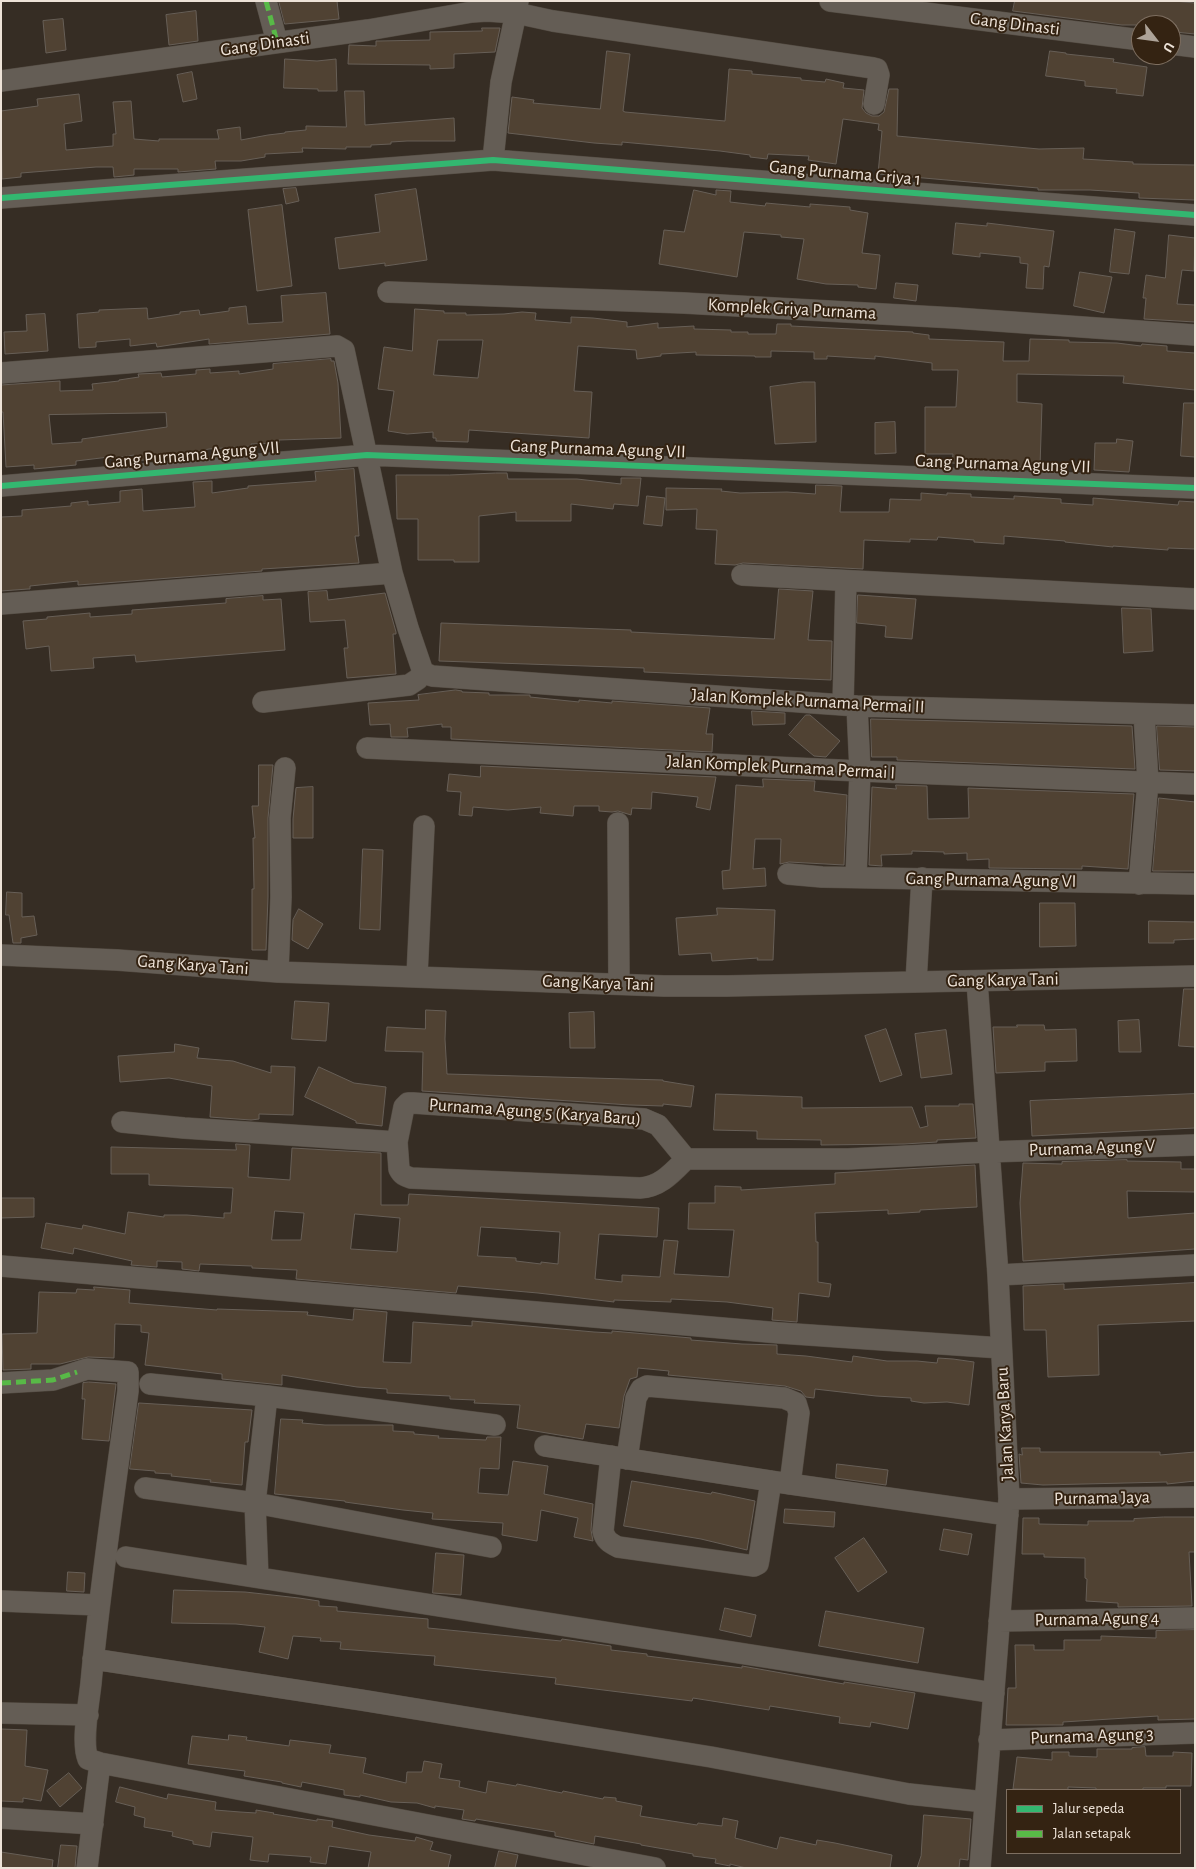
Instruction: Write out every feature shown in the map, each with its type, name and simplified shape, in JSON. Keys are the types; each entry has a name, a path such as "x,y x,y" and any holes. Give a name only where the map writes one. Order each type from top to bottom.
{"street":[{"path":"266,1 277,42"},
{"name":"Gang Dinasti","path":"830,1 1131,39"},
{"path":"493,160 501,82 517,7"},
{"name":"Gang Dinasti","path":"1,81 368,30 472,12 517,7 553,21 873,68 877,70 879,75 874,104"},
{"path":"1181,45 1195,47"},
{"name":"Gang Purnama Griya 1","path":"1,198 493,160 1195,215"},
{"name":"Komplek Griya Purnama","path":"388,292 694,304 955,318 1195,335"},
{"path":"1,373 337,346 344,350 392,573 423,672 418,679 409,685 263,702"},
{"name":"Gang Purnama Agung VII","path":"1,486 367,455 1195,488"},
{"path":"1,604 392,573"},
{"path":"742,575 1195,599"},
{"path":"846,581 850,705 860,771 856,877"},
{"name":"Jalan Komplek Purnama Permai II","path":"423,672 432,676 850,705 1195,715"},
{"path":"1139,884 1148,782 1144,714"},
{"name":"Jalan Komplek Purnama Permai I","path":"367,748 860,771 1195,784"},
{"path":"278,972 281,897 280,818 285,768"},
{"path":"618,824 618,984"},
{"path":"417,976 424,826"},
{"name":"Gang Purnama Agung VI","path":"788,874 1195,884"},
{"path":"916,982 922,878"},
{"name":"Gang Karya Tani","path":"1,955 117,960 278,972 727,986 1195,976"},
{"name":"Jalan Karya Baru","path":"977,981 998,1275 1008,1507 980,1868"},
{"name":"Purnama Agung 5 (Karya Baru)","path":"413,1103 644,1118 658,1125 686,1159 659,1184 649,1188 411,1178 405,1176 399,1169 397,1142 404,1107 413,1103"},
{"path":"122,1122 397,1142"},
{"name":"Purnama Agung V","path":"988,1152 1195,1145"},
{"path":"686,1159 848,1159 988,1152"},
{"path":"998,1275 1195,1265"},
{"path":"1,1266 770,1332 1001,1348"},
{"path":"1,1383 53,1380 87,1369 128,1372 128,1391 98,1605 85,1750 88,1759 100,1764 655,1868"},
{"path":"150,1384 267,1396 495,1425"},
{"path":"647,1386 784,1398 796,1403 799,1413 780,1483 758,1564 754,1566 618,1547 610,1543 603,1531 619,1458 636,1398 641,1389 647,1386"},
{"path":"258,1577 255,1503 267,1396"},
{"name":"Purnama Jaya","path":"545,1446 780,1483 1008,1507 1195,1497"},
{"path":"145,1488 255,1503 491,1547"},
{"path":"126,1557 994,1693"},
{"path":"1,1602 98,1605"},
{"name":"Purnama Agung 4","path":"999,1620 1195,1618"},
{"path":"93,1659 361,1700 710,1757 909,1794 985,1802"},
{"path":"1,1713 88,1715"},
{"name":"Purnama Agung 3","path":"989,1740 1195,1733"},
{"path":"87,1868 100,1764"},
{"path":"1,1818 93,1824"}],"building":[{"path":"279,1 337,1 339,19 285,24"},
{"path":"1015,1 1174,1 1195,3 1195,34 1181,33 1181,15 1131,15 1131,25 1122,25 1013,11"},
{"path":"196,11 198,41 169,45 166,15"},
{"path":"63,19 66,50 46,53 43,21"},
{"path":"482,28 500,28 495,52 454,54 454,68 430,69 430,65 348,64 349,45 376,46 376,41 430,40 430,32 482,31"},
{"path":"607,51 630,54 623,111 625,112 725,121 729,69 752,71 752,74 801,78 801,80 825,82 826,79 844,83 843,88 864,90 862,108 872,116 879,116 884,112 889,89 898,89 897,136 1039,149 1084,148 1083,159 1133,162 1133,164 1195,165 1195,200 1139,198 1139,193 1090,190 1038,190 1038,188 878,174 882,131 878,130 879,124 843,119 836,164 808,160 809,156 768,154 767,159 720,151 622,142 622,145 594,143 508,133 512,97 534,100 533,103 600,109"},
{"path":"1050,51 1114,59 1113,62 1147,67 1143,96 1116,93 1117,89 1085,86 1085,81 1046,76"},
{"path":"285,59 317,61 336,59 337,91 284,88"},
{"path":"192,72 197,99 183,102 177,75"},
{"path":"345,91 364,91 365,125 454,118 455,141 391,142 391,144 371,145 371,147 346,147 346,149 302,148 303,152 265,154 265,157 241,161 215,161 216,169 178,172 178,169 134,169 134,175 114,177 113,167 96,167 21,173 21,177 2,179 1,111 38,106 37,99 79,94 82,121 64,124 66,150 113,146 113,134 116,134 113,102 131,101 134,139 159,141 159,139 219,139 217,130 240,127 241,140 306,130 306,126 346,127"},
{"path":"296,188 299,201 286,204 283,189"},
{"path":"416,189 427,260 385,266 385,263 339,269 335,238 380,232 375,195"},
{"path":"694,190 716,195 716,190 731,191 730,202 765,206 766,203 810,207 810,204 850,207 850,210 868,213 862,253 880,255 876,289 858,287 858,285 826,284 797,279 804,239 781,237 781,235 744,232 737,277 659,264 664,230 684,232"},
{"path":"282,205 292,286 257,291 248,210"},
{"path":"956,223 987,226 987,223 1054,231 1049,267 1044,266 1043,289 1026,288 1028,264 1020,263 1020,257 980,253 980,257 953,254"},
{"path":"1115,229 1135,232 1129,274 1110,272"},
{"path":"1169,235 1195,238 1194,271 1182,270 1177,304 1195,305 1195,322 1144,319 1146,298 1143,298 1146,275 1165,278"},
{"path":"1080,272 1112,277 1104,313 1074,306"},
{"path":"896,283 918,285 916,301 894,298"},
{"path":"326,293 330,334 209,344 209,339 157,347 156,343 130,346 130,339 96,342 96,347 79,348 77,314 99,312 99,310 147,308 148,319 199,310 200,315 229,311 229,308 246,306 248,324 283,322 281,296"},
{"path":"415,309 444,311 444,313 466,313 466,315 536,313 535,320 571,323 571,317 593,318 627,322 627,327 658,323 658,328 694,326 694,329 731,330 731,332 748,332 748,334 776,334 777,324 791,324 791,326 913,332 929,335 929,339 1004,342 1003,361 1029,361 1030,339 1167,346 1167,351 1195,353 1195,390 1123,383 1124,376 1017,374 1017,402 1042,404 1040,467 975,467 975,465 952,463 953,454 925,454 925,407 956,407 958,370 932,370 932,363 875,356 875,359 827,356 827,359 814,359 814,352 771,351 771,357 755,357 696,355 696,352 661,354 661,356 637,359 636,350 578,346 574,391 592,392 589,438 469,430 468,442 436,441 436,438 433,438 433,432 407,434 388,431 394,391 378,389 384,347 412,351","holes":["438,340 483,340 478,378 434,375"]},
{"path":"45,314 48,351 5,354 4,332 27,331 26,315"},
{"path":"331,359 331,361 334,361 338,383 341,438 279,440 279,443 209,449 181,456 135,461 134,455 76,461 76,465 34,469 34,465 6,467 3,412 1,412 1,385 60,381 60,391 93,390 92,384 139,377 138,374 161,373 162,377 196,374 196,370 210,369 210,373 239,371 239,374 273,369 273,364","holes":["166,413 167,427 82,439 82,442 52,444 49,415"]},
{"path":"815,382 816,442 775,444 770,387"},
{"path":"1184,403 1195,403 1195,457 1181,456"},
{"path":"895,422 896,453 875,454 875,423"},
{"path":"1117,439 1133,441 1129,472 1094,470 1095,443 1116,443"},
{"path":"354,469 359,536 355,536 359,563 262,569 262,571 78,585 78,581 30,586 30,589 1,591 1,517 22,516 22,510 71,506 71,503 88,501 88,505 120,502 120,491 142,489 143,511 195,507 193,482 212,481 212,493 248,488 248,486 316,481 315,472"},
{"path":"507,473 508,479 577,479 621,484 621,478 641,478 638,506 614,504 613,509 571,504 571,521 516,521 516,512 479,516 479,562 418,560 418,519 397,519 396,475"},
{"path":"816,485 842,486 840,512 889,512 890,499 921,500 921,493 971,494 971,497 1014,499 1014,496 1061,499 1061,503 1093,505 1093,498 1178,505 1179,501 1195,502 1195,549 1168,548 1168,550 1113,547 1004,536 1004,544 938,537 937,540 910,539 910,542 864,540 863,569 743,563 735,565 715,564 717,530 696,529 697,509 666,510 666,488 722,489 721,491 740,493 787,492 815,494"},
{"path":"647,496 665,498 662,526 644,524"},
{"path":"779,589 813,591 808,640 832,641 831,680 644,672 644,668 439,661 441,623 631,630 631,632 774,639"},
{"path":"327,591 328,600 385,593 396,632 396,634 393,634 396,674 347,678 344,648 348,648 345,620 310,622 308,592"},
{"path":"858,595 916,599 912,639 885,637 886,626 857,623"},
{"path":"263,596 263,600 281,599 285,650 136,662 135,655 93,658 94,668 51,671 49,646 26,649 23,621 90,613 90,617 132,614 132,610 226,603 226,599"},
{"path":"1122,608 1151,609 1153,651 1124,653"},
{"path":"456,690 489,693 489,695 530,695 530,697 579,702 579,700 612,703 612,701 710,708 706,734 713,734 712,752 451,739 451,727 442,727 442,724 407,728 408,737 391,737 390,724 370,725 368,703 419,700 418,695"},
{"path":"752,711 785,713 785,724 753,725"},
{"path":"806,715 810,715 840,741 826,757 814,756 789,735"},
{"path":"871,719 1132,726 1135,769 897,760 897,757 872,757"},
{"path":"1157,726 1195,727 1195,771 1160,770"},
{"path":"259,765 273,765 268,818 266,950 252,950 253,838 255,838 252,806 258,806"},
{"path":"481,766 716,777 710,810 696,807 698,797 652,792 651,809 632,808 631,815 618,811 599,811 599,806 574,806 573,816 540,813 541,807 508,810 473,807 472,816 459,815 461,792 447,791 449,774 480,777"},
{"path":"763,779 815,781 814,791 847,795 844,865 789,862 780,864 781,839 755,839 753,869 765,868 766,886 723,889 722,871 730,870 736,785 763,787"},
{"path":"896,785 927,786 928,819 969,818 968,788 1134,794 1128,869 1082,866 1082,869 989,868 989,859 967,860 967,853 944,854 944,852 912,851 912,854 881,855 882,866 869,865 872,787 896,789"},
{"path":"313,787 313,838 293,838 296,788"},
{"path":"1159,798 1195,802 1195,871 1153,871"},
{"path":"363,849 383,850 380,930 360,929"},
{"path":"7,892 22,893 22,917 34,916 37,935 21,938 21,943 13,943 9,915 6,915"},
{"path":"1040,903 1075,903 1076,946 1040,947"},
{"path":"717,908 775,910 773,960 757,960 758,958 712,961 711,953 679,955 676,918 717,915"},
{"path":"299,909 323,924 308,949 292,940 293,920"},
{"path":"1149,921 1195,922 1195,939 1174,940 1174,943 1149,943"},
{"path":"1184,989 1195,989 1195,1047 1179,1046"},
{"path":"295,1001 329,1003 326,1041 292,1039"},
{"path":"426,1010 446,1011 447,1074 663,1080 694,1086 691,1107 663,1104 663,1106 630,1105 422,1091 423,1052 385,1051 387,1027 425,1029"},
{"path":"594,1012 595,1048 570,1048 569,1013"},
{"path":"1139,1020 1141,1052 1119,1052 1118,1021"},
{"path":"1017,1025 1044,1025 1045,1030 1076,1029 1077,1061 1045,1062 1045,1071 996,1073 993,1027 1017,1027"},
{"path":"886,1029 902,1075 880,1082 865,1036"},
{"path":"946,1030 952,1074 921,1078 915,1034"},
{"path":"175,1044 199,1048 197,1058 233,1061 271,1073 271,1066 295,1067 293,1115 259,1114 259,1119 251,1120 210,1117 212,1086 169,1078 120,1082 118,1056 174,1052"},
{"path":"319,1067 354,1083 386,1087 382,1126 356,1123 356,1121 305,1097"},
{"path":"716,1094 802,1097 802,1108 912,1107 920,1128 928,1126 925,1106 973,1104 976,1138 904,1144 821,1145 821,1140 757,1139 757,1131 714,1130"},
{"path":"1195,1094 1195,1128 1032,1136 1030,1101"},
{"path":"236,1144 250,1145 248,1177 290,1180 292,1148 381,1153 381,1205 408,1205 409,1194 659,1208 657,1237 599,1234 595,1279 622,1282 622,1275 660,1277 664,1240 678,1241 674,1274 729,1277 734,1230 688,1229 689,1203 715,1203 715,1186 741,1187 741,1190 835,1184 835,1173 975,1165 977,1207 888,1214 888,1210 815,1213 816,1242 818,1242 818,1282 831,1284 829,1297 799,1293 797,1322 772,1320 773,1308 727,1302 671,1299 671,1302 614,1300 614,1302 458,1286 456,1293 296,1279 297,1270 252,1268 252,1266 200,1264 199,1271 182,1269 182,1262 157,1261 157,1267 131,1265 132,1261 74,1248 73,1254 41,1248 46,1223 82,1229 83,1225 125,1234 128,1212 164,1217 164,1215 187,1215 224,1218 224,1213 231,1213 233,1188 149,1185 149,1174 111,1174 111,1147 236,1150","holes":["275,1211 304,1213 301,1240 272,1240","355,1214 400,1218 397,1252 351,1249","481,1227 560,1232 558,1264 516,1261 516,1258 478,1256"]},
{"path":"1127,1160 1181,1162 1181,1169 1195,1169 1195,1192 1127,1191 1128,1218 1195,1213 1195,1249 1023,1261 1020,1203 1023,1163 1062,1164 1062,1162"},
{"path":"1,1198 34,1198 34,1217 1,1218"},
{"path":"1195,1283 1195,1321 1098,1325 1099,1375 1048,1377 1046,1330 1024,1330 1023,1286 1064,1284 1064,1289"},
{"path":"94,1287 130,1290 129,1303 217,1310 308,1312 307,1315 353,1320 354,1309 387,1312 383,1362 411,1363 413,1322 472,1326 472,1321 594,1332 612,1333 612,1331 691,1338 691,1340 777,1345 777,1354 852,1362 853,1356 887,1361 937,1363 938,1358 974,1362 969,1405 947,1402 924,1403 911,1401 911,1398 815,1389 814,1398 806,1397 801,1391 785,1386 668,1375 669,1371 638,1368 637,1377 630,1379 624,1396 619,1428 586,1424 583,1439 517,1428 520,1405 474,1403 475,1400 450,1399 450,1396 387,1393 387,1389 357,1387 282,1375 282,1385 222,1379 222,1374 145,1365 149,1333 141,1332 141,1325 115,1324 114,1358 88,1357 60,1364 31,1364 31,1369 3,1370 2,1334 37,1333 39,1292 76,1293 77,1289 94,1290"},
{"path":"83,1383 116,1384 109,1441 82,1439 85,1399 82,1399"},
{"path":"139,1403 252,1410 248,1442 245,1442 242,1485 171,1476 172,1474 155,1473 155,1471 130,1469"},
{"path":"281,1419 303,1420 302,1423 325,1425 393,1425 393,1431 414,1432 414,1434 439,1436 438,1438 486,1440 487,1437 501,1437 499,1469 480,1468 478,1493 508,1495 513,1461 548,1466 544,1494 593,1504 591,1530 593,1541 574,1537 578,1518 541,1510 537,1541 502,1535 503,1523 432,1519 433,1513 275,1494"},
{"path":"1022,1448 1040,1448 1040,1452 1160,1452 1160,1455 1195,1452 1195,1481 1167,1484 1167,1482 1043,1485 1021,1483 1019,1454 1022,1455"},
{"path":"837,1464 888,1470 886,1485 836,1478"},
{"path":"632,1481 711,1494 712,1492 755,1501 747,1550 701,1539 624,1526"},
{"path":"785,1509 835,1512 834,1527 784,1523"},
{"path":"1195,1517 1195,1552 1189,1552 1192,1606 1118,1607 1118,1603 1086,1601 1087,1579 1085,1578 1085,1558 1044,1557 1044,1554 1022,1554 1023,1518 1039,1518 1039,1524 1088,1525 1088,1521 1134,1521 1134,1519"},
{"path":"944,1529 972,1534 968,1555 940,1550"},
{"path":"864,1538 887,1572 858,1592 835,1558"},
{"path":"436,1553 464,1555 461,1595 433,1593"},
{"path":"68,1572 85,1573 84,1592 67,1591"},
{"path":"174,1590 245,1592 299,1598 319,1601 319,1606 337,1607 337,1611 428,1619 428,1628 561,1641 562,1639 611,1646 611,1650 647,1654 647,1656 742,1668 742,1666 844,1684 844,1682 915,1693 908,1729 871,1722 870,1727 839,1723 840,1717 770,1706 769,1710 693,1698 692,1701 555,1684 556,1678 434,1665 435,1656 340,1649 341,1642 320,1641 321,1638 293,1636 288,1659 259,1652 265,1627 236,1624 172,1623"},
{"path":"725,1608 756,1615 751,1637 720,1630"},
{"path":"826,1611 924,1628 918,1663 819,1646"},
{"path":"1195,1630 1195,1719 1158,1720 1158,1716 1063,1722 1063,1725 1006,1725 1008,1688 1016,1688 1015,1645 1034,1645 1034,1650 1064,1650 1064,1640 1101,1640 1101,1636 1156,1638 1156,1631"},
{"path":"1,1729 27,1730 25,1766 48,1770 41,1801 23,1798 23,1802 1,1801"},
{"path":"229,1735 247,1737 246,1740 289,1746 290,1740 331,1745 329,1753 366,1758 363,1773 406,1783 407,1772 422,1772 424,1761 442,1764 439,1778 460,1781 459,1787 486,1793 488,1781 516,1786 517,1784 603,1799 604,1797 616,1798 616,1801 642,1806 640,1816 697,1825 698,1823 722,1826 723,1818 738,1821 735,1838 777,1849 780,1837 816,1845 817,1840 835,1843 892,1855 890,1868 746,1868 730,1864 730,1866 715,1863 716,1859 693,1856 693,1854 641,1844 595,1836 594,1844 555,1836 555,1832 476,1819 475,1821 462,1819 464,1810 435,1806 435,1808 417,1803 391,1802 360,1795 360,1797 344,1795 344,1790 302,1782 301,1787 244,1776 245,1771 188,1764 192,1736 228,1740"},
{"path":"1145,1747 1146,1756 1173,1756 1173,1752 1192,1753 1191,1786 1166,1786 1166,1788 1143,1789 1068,1787 1068,1789 1013,1789 1017,1757 1052,1760 1052,1752 1069,1752 1069,1756 1097,1757 1097,1749"},
{"path":"69,1773 82,1788 60,1807 47,1791"},
{"path":"120,1787 167,1799 168,1794 216,1802 215,1810 256,1813 256,1810 317,1821 317,1819 333,1821 332,1827 369,1835 415,1841 416,1837 433,1842 430,1850 451,1855 448,1868 368,1868 371,1852 329,1846 326,1864 310,1862 311,1857 269,1854 268,1862 250,1860 253,1837 212,1832 210,1847 193,1844 193,1841 172,1836 173,1832 144,1827 145,1818 134,1815 135,1807 116,1802"},
{"path":"924,1815 971,1819 968,1860 960,1859 959,1868 917,1868 921,1856"},
{"path":"61,1845 77,1846 75,1868 58,1868"},
{"path":"499,1851 518,1855 515,1868 495,1868"},
{"path":"1,1852 53,1860 52,1868 1,1868"}],"marked path":[{"path":"266,1 277,42"},
{"path":"1,1383 53,1380 77,1372"}],"cycle path":[{"path":"1,198 493,160 1195,215"},
{"path":"1,486 367,455 1195,488"}]}
